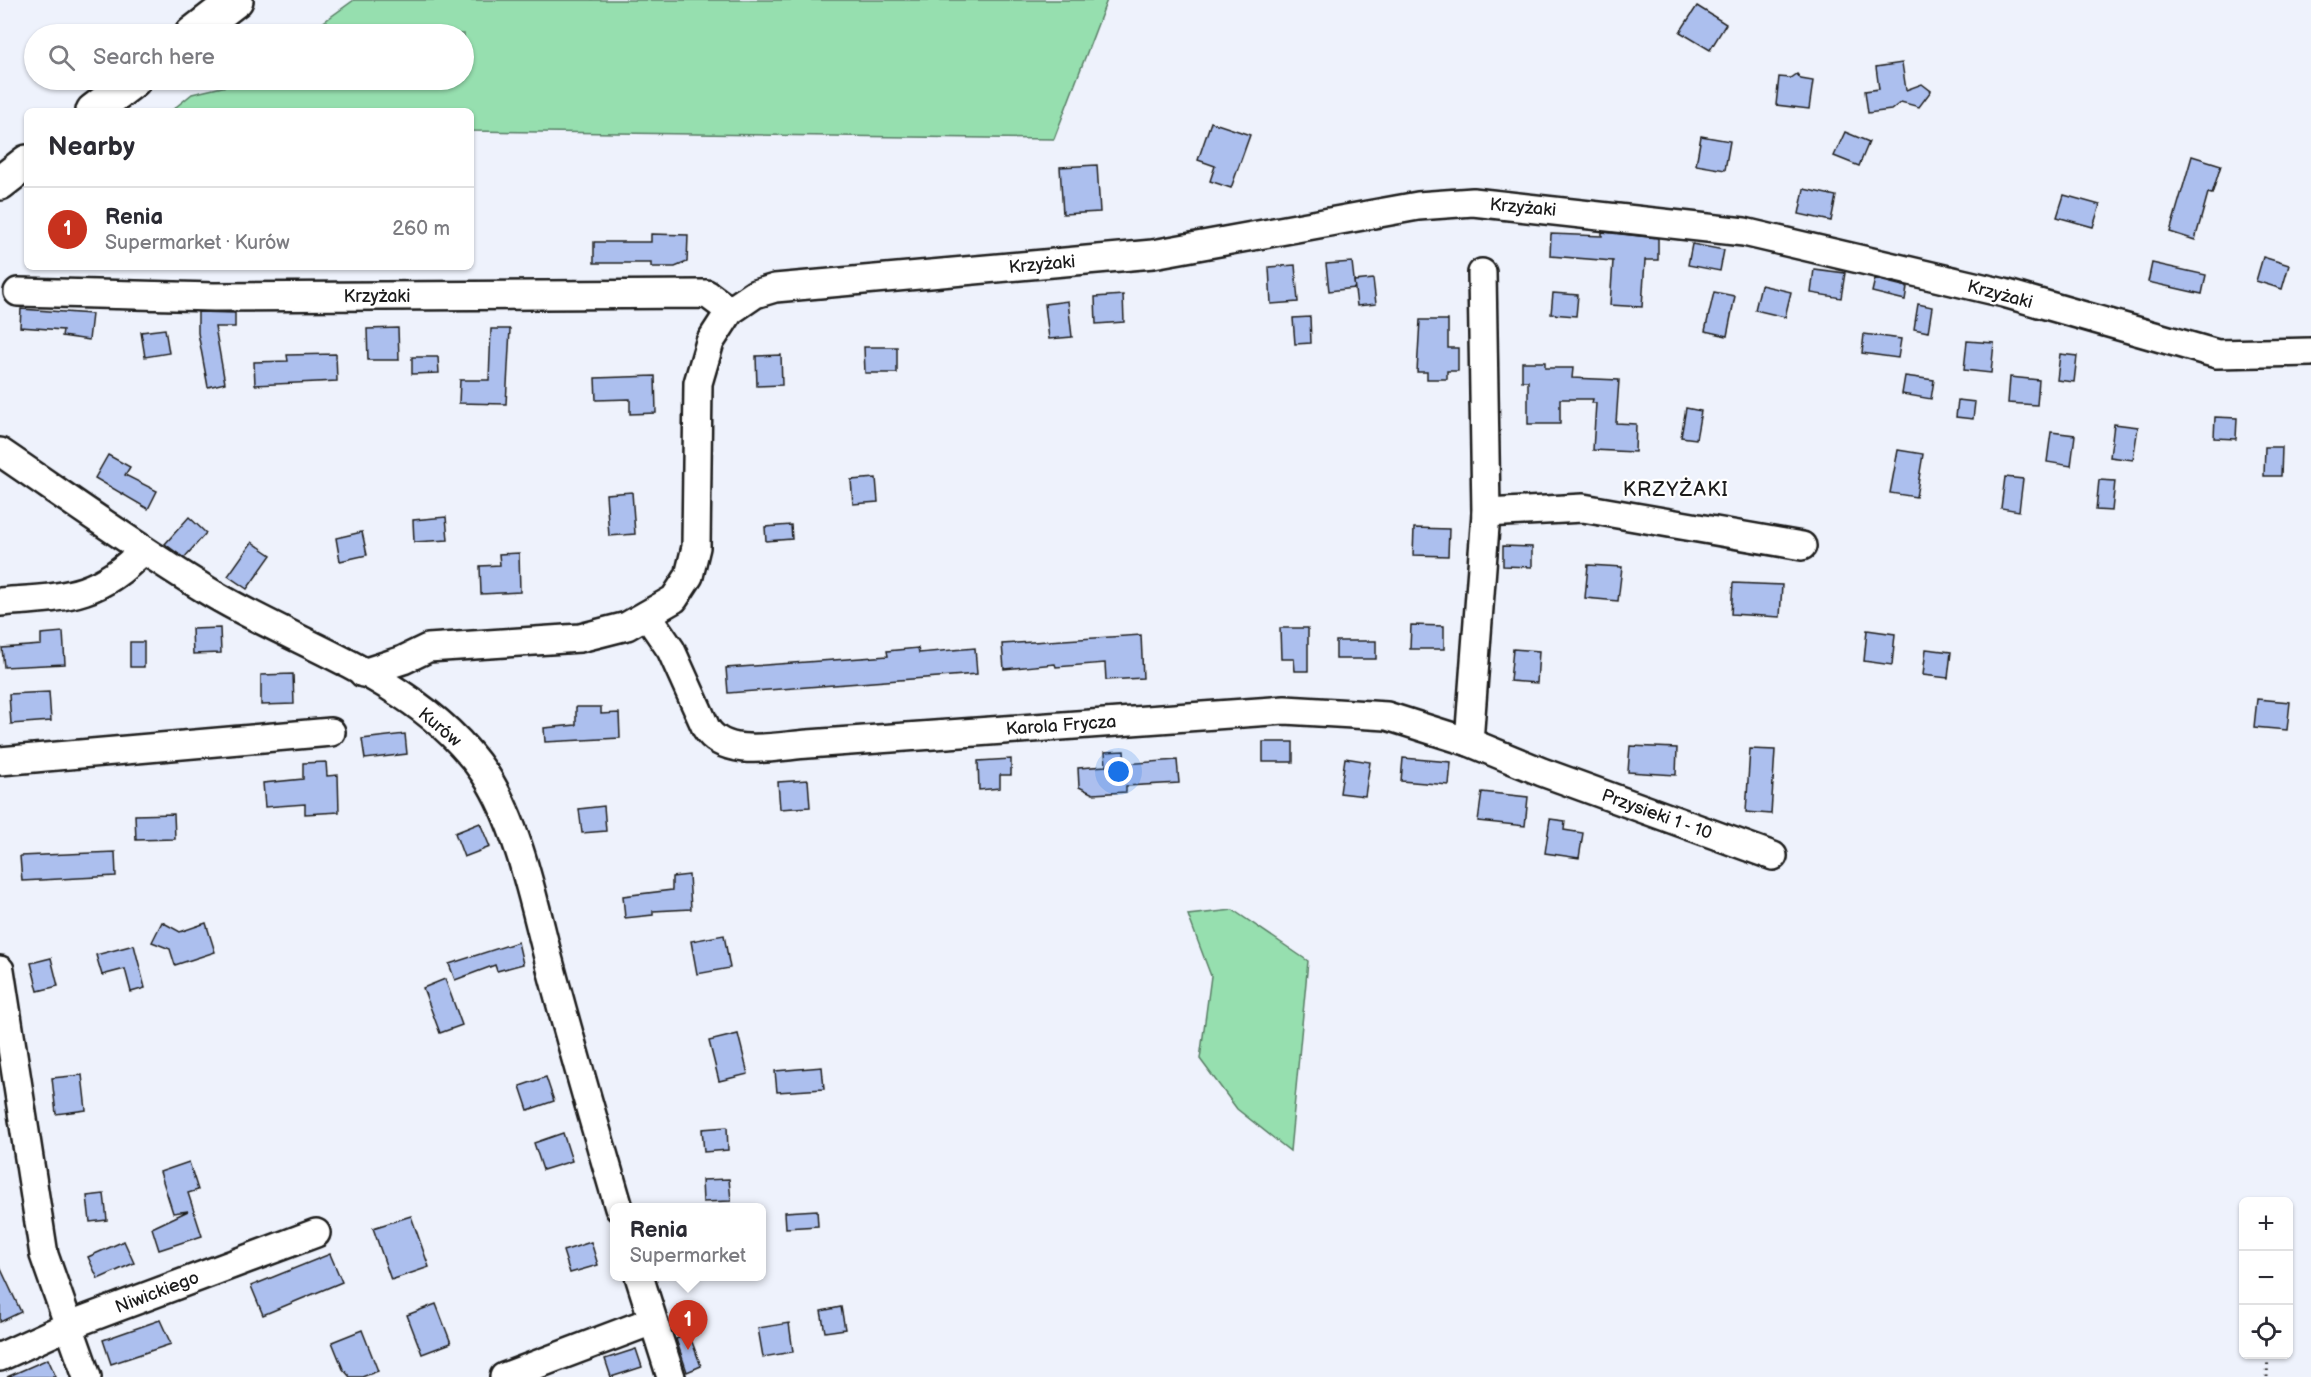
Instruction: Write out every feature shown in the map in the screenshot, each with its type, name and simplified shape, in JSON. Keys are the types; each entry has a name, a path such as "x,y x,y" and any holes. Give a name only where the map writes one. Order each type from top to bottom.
{"main road":[{"path":"205,24 236,0"},
{"path":"97,108 121,90"},
{"path":"0,183 24,164"}],"street":[{"name":"Krzyżaki","path":"363,673 404,660 429,648 580,638 627,626 674,599 689,576 696,547 698,384 710,342 730,310 755,294 775,288 1153,254 1418,206 1473,202 1744,232 2004,293 2217,354 2311,352"},
{"path":"1469,742 1486,513 1482,273"},
{"name":"Krzyżaki","path":"18,292 214,297 707,294 730,310"},
{"name":"Kurów","path":"0,452 210,593 363,673 398,694 438,722 462,745 485,775 504,812 527,880 618,1203"},
{"path":"1486,513 1583,508 1802,546"},
{"path":"0,602 85,592 106,583 128,567 143,550"},
{"name":"Karola Frycza","path":"647,615 671,650 706,728 712,738 724,745 755,747 1285,710 1387,716 1469,742 1542,772"},
{"path":"398,694 404,660"},
{"path":"0,761 331,732"},
{"name":"Przysieki 1 - 10","path":"1542,772 1773,856"},
{"path":"0,970 44,1255 87,1377"},
{"name":"Niwickiego","path":"0,1357 70,1325 316,1233"},
{"path":"640,1281 671,1377"},
{"path":"504,1377 652,1321"}],"path":[{"path":"2266,1377 2268,1359"}],"green space":[{"path":"354,0 1107,0 1054,139 474,131 474,108 175,108 192,94 209,90 474,90 474,24 321,24"},
{"path":"1233,910 1308,961 1290,1151 1237,1109 1200,1059 1211,976 1188,915"}],"building":[{"path":"1697,6 1726,24 1710,50 1680,32"},
{"path":"1902,63 1906,90 1922,84 1931,91 1919,107 1901,102 1891,110 1868,113 1865,91 1879,89 1876,67"},
{"path":"1797,74 1801,79 1813,81 1809,109 1776,105 1779,77 1791,78"},
{"path":"1211,122 1250,135 1231,188 1210,181 1215,166 1198,160"},
{"path":"1845,132 1869,142 1859,166 1834,156"},
{"path":"1701,136 1730,141 1725,170 1696,165"},
{"path":"2192,156 2221,165 2212,194 2208,193 2195,240 2170,232"},
{"path":"1097,165 1100,212 1063,214 1060,167"},
{"path":"1804,189 1836,196 1831,221 1799,214"},
{"path":"2064,195 2100,205 2093,227 2057,217"},
{"path":"1602,232 1658,238 1658,260 1645,260 1642,307 1610,305 1613,261 1550,256 1551,234 1602,236"},
{"path":"651,234 688,235 687,262 675,267 651,267 651,263 594,263 594,242 651,242"},
{"path":"1692,244 1724,250 1720,271 1688,265"},
{"path":"2263,257 2289,265 2282,289 2256,281"},
{"path":"1352,262 1355,288 1329,291 1326,264"},
{"path":"2152,263 2206,275 2202,294 2148,282"},
{"path":"1295,265 1298,302 1271,304 1269,267"},
{"path":"1814,269 1845,273 1841,298 1811,293"},
{"path":"1373,279 1376,304 1357,306 1354,281"},
{"path":"1875,279 1907,287 1905,300 1872,292"},
{"path":"1761,285 1791,292 1785,317 1755,310"},
{"path":"1714,292 1735,296 1727,336 1705,331"},
{"path":"1553,293 1578,295 1576,316 1551,314"},
{"path":"1123,295 1124,322 1096,324 1095,297"},
{"path":"1068,301 1072,337 1049,339 1045,304"},
{"path":"1918,304 1932,307 1928,332 1914,329"},
{"path":"21,309 92,314 89,340 62,336 63,330 20,327"},
{"path":"198,312 235,313 235,327 215,327 225,383 208,387 198,333"},
{"path":"1310,317 1311,343 1295,344 1293,318"},
{"path":"1420,320 1448,320 1448,348 1458,348 1458,371 1447,371 1447,379 1427,379 1427,372 1417,372"},
{"path":"398,328 399,360 368,360 367,329"},
{"path":"165,329 169,353 145,357 141,332"},
{"path":"491,329 510,329 506,404 459,403 460,380 489,380"},
{"path":"1864,334 1901,339 1898,358 1862,353"},
{"path":"1967,341 1994,343 1991,373 1964,370"},
{"path":"864,347 897,347 897,373 865,373"},
{"path":"336,354 337,381 255,385 254,362 288,361 287,355"},
{"path":"2060,354 2077,356 2074,382 2057,380"},
{"path":"781,355 782,385 757,386 756,356"},
{"path":"412,357 438,357 439,373 412,374"},
{"path":"1522,362 1545,362 1545,368 1573,368 1572,378 1619,380 1616,423 1636,424 1635,452 1593,450 1596,403 1592,403 1593,399 1560,399 1560,424 1528,424 1528,381 1522,381"},
{"path":"655,376 656,413 630,414 630,399 596,400 595,378"},
{"path":"1905,376 1934,380 1931,399 1902,394"},
{"path":"2010,377 2039,380 2037,405 2008,403"},
{"path":"1958,400 1975,402 1973,419 1956,417"},
{"path":"1686,408 1701,411 1696,439 1681,437"},
{"path":"2215,417 2237,418 2236,439 2214,438"},
{"path":"2114,424 2138,427 2133,460 2110,457"},
{"path":"2051,432 2075,435 2071,466 2047,462"},
{"path":"2265,447 2282,447 2281,476 2264,476"},
{"path":"1898,450 1923,454 1916,497 1890,493"},
{"path":"108,455 130,467 125,475 157,491 148,509 95,478"},
{"path":"2005,477 2023,479 2019,511 2001,508"},
{"path":"876,478 878,502 853,504 851,480"},
{"path":"2099,480 2115,481 2112,511 2096,510"},
{"path":"632,492 635,534 609,536 606,494"},
{"path":"189,517 206,533 184,558 165,544"},
{"path":"446,517 448,540 414,542 413,520"},
{"path":"791,525 792,539 766,541 765,527"},
{"path":"1414,528 1449,529 1448,556 1413,555"},
{"path":"362,532 367,555 340,561 336,538"},
{"path":"252,542 271,555 247,589 228,576"},
{"path":"1503,546 1532,547 1532,567 1503,566"},
{"path":"519,553 520,592 481,594 480,566 500,565 499,554"},
{"path":"1588,565 1622,567 1618,601 1585,598"},
{"path":"1733,583 1782,585 1780,617 1731,614"},
{"path":"1411,625 1444,626 1444,649 1410,649"},
{"path":"220,628 221,653 193,654 192,629"},
{"path":"1280,628 1308,628 1308,671 1295,671 1294,659 1281,659"},
{"path":"1867,630 1895,634 1892,665 1864,661"},
{"path":"63,632 65,664 4,667 2,648 41,645 41,634"},
{"path":"1141,635 1143,678 1106,680 1105,663 1056,667 1055,664 1004,669 1002,644"},
{"path":"1336,641 1376,641 1376,659 1336,659"},
{"path":"130,642 144,642 144,667 130,667"},
{"path":"918,648 919,653 975,648 977,674 728,693 726,668 888,656 887,651"},
{"path":"1513,649 1539,651 1537,683 1510,681"},
{"path":"1926,649 1951,652 1948,678 1923,675"},
{"path":"293,674 294,704 261,705 261,675"},
{"path":"49,692 51,721 11,724 9,694"},
{"path":"2257,699 2290,702 2287,730 2254,727"},
{"path":"576,707 601,707 601,714 619,713 620,738 545,742 544,728 576,725"},
{"path":"405,734 407,754 365,759 362,739"},
{"path":"1263,742 1293,742 1293,762 1263,762"},
{"path":"1630,746 1677,748 1676,775 1628,772"},
{"path":"1750,749 1775,750 1771,814 1746,812"},
{"path":"1124,751 1125,764 1177,760 1179,783 1126,786 1126,792 1093,794 1079,787 1078,768 1106,766 1105,752"},
{"path":"1345,758 1370,762 1365,796 1340,793"},
{"path":"1403,758 1451,762 1449,785 1401,781"},
{"path":"1011,759 1011,775 1000,775 1000,788 979,790 978,761"},
{"path":"326,762 327,776 338,775 339,812 305,814 305,804 265,807 263,783 303,779 303,763"},
{"path":"808,780 810,807 780,809 778,782"},
{"path":"1482,792 1528,797 1525,826 1478,821"},
{"path":"604,806 606,831 582,833 579,809"},
{"path":"174,814 175,839 136,840 135,815"},
{"path":"1550,819 1565,821 1564,830 1583,833 1579,858 1545,853"},
{"path":"480,823 490,847 464,857 455,833"},
{"path":"115,852 116,876 22,881 20,856"},
{"path":"689,875 691,909 653,911 653,915 625,918 623,896 672,890 672,877"},
{"path":"162,922 180,932 206,923 215,952 175,965 170,949 152,942"},
{"path":"724,935 730,968 697,974 691,941"},
{"path":"518,942 523,964 497,971 495,965 455,980 449,964"},
{"path":"134,945 145,988 131,992 125,969 102,975 96,955"},
{"path":"51,958 58,986 38,991 31,963"},
{"path":"445,979 462,1025 440,1033 423,988"},
{"path":"738,1034 748,1074 719,1081 709,1041"},
{"path":"822,1067 824,1089 777,1092 775,1071"},
{"path":"82,1075 86,1110 56,1114 52,1078"},
{"path":"546,1077 554,1101 528,1110 520,1086"},
{"path":"727,1127 728,1150 704,1152 702,1129"},
{"path":"563,1133 572,1161 543,1170 534,1143"},
{"path":"189,1162 198,1190 188,1193 202,1236 159,1250 152,1228 188,1211 173,1213 160,1172"},
{"path":"729,1179 731,1201 703,1202 702,1180"},
{"path":"104,1194 107,1220 90,1222 87,1196"},
{"path":"817,1210 818,1226 786,1228 785,1212"},
{"path":"411,1216 429,1267 391,1280 373,1228"},
{"path":"124,1241 134,1263 98,1279 88,1257"},
{"path":"591,1242 598,1265 570,1273 563,1251"},
{"path":"330,1254 342,1282 263,1315 251,1286"},
{"path":"0,1267 21,1312 0,1322"},
{"path":"436,1304 451,1343 422,1354 407,1315"},
{"path":"841,1307 845,1329 825,1332 821,1311"},
{"path":"160,1320 171,1344 111,1364 103,1340"},
{"path":"789,1323 793,1352 763,1357 758,1328"},
{"path":"362,1330 378,1371 362,1377 350,1377 343,1369 332,1342"},
{"path":"689,1334 701,1366 687,1372 676,1339"},
{"path":"636,1349 642,1367 611,1377 605,1359"},
{"path":"48,1359 56,1377 7,1377"}],"place":[{"name":"Renia","path":"688,1350"}],"district":[{"name":"KRZYŻAKI","path":"1676,489"}]}
